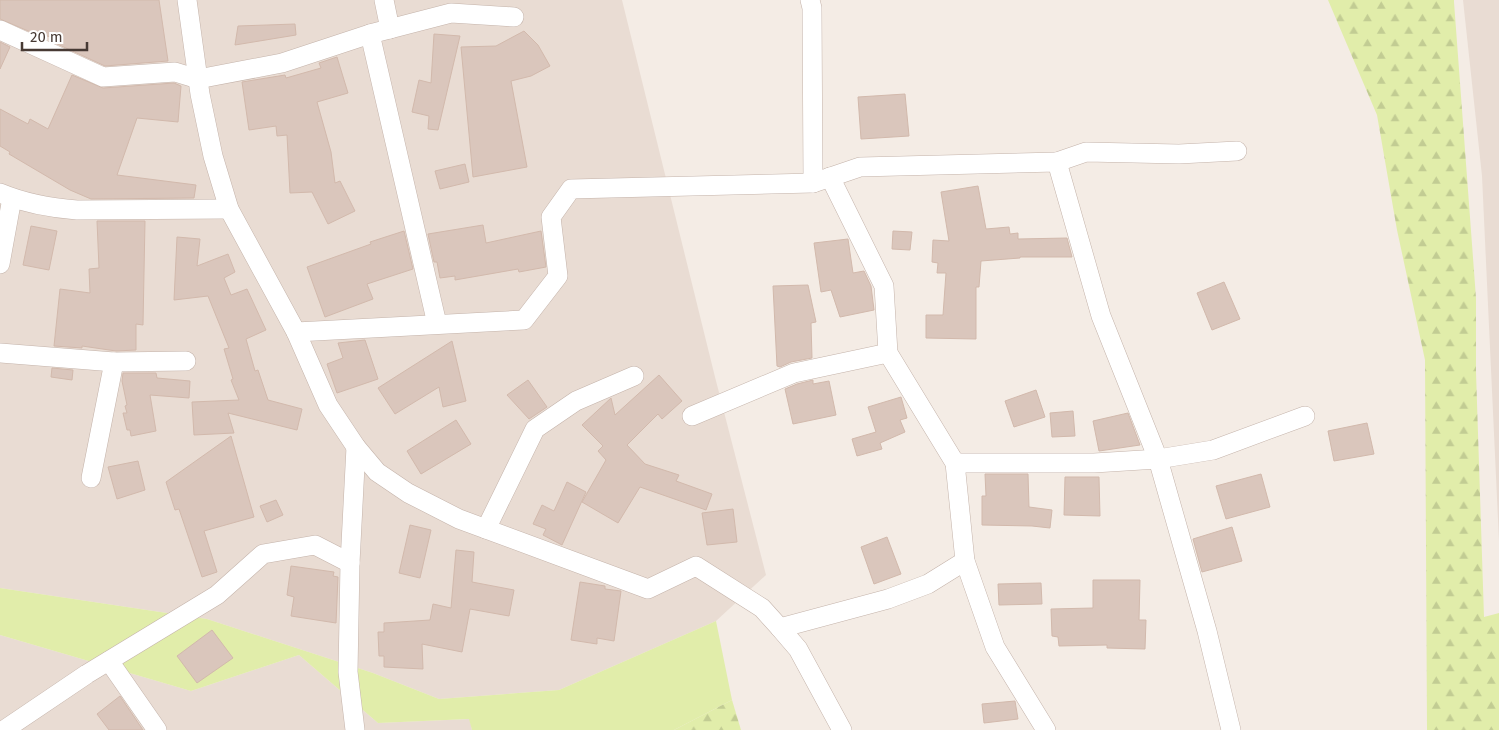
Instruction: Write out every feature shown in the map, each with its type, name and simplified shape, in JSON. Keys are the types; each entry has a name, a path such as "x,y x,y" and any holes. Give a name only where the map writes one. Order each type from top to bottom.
{"street":[{"path":"188,0 198,79 213,156 229,209 296,332 328,405 356,447 377,472 408,493 459,519 648,589 696,566 762,608 780,628 798,649 842,730"},
{"path":"384,0 390,29"},
{"path":"810,0 822,180 884,286 888,353 955,463 965,561 995,647 1046,730"},
{"path":"0,30 103,77 175,72 198,79 282,63 390,29 453,6 514,17"},
{"path":"370,34 437,324"},
{"path":"296,332 524,320 558,276 551,217 571,189 822,180 860,167 1057,162 1086,152 1179,154 1237,150"},
{"path":"1057,162 1101,316 1158,459 1207,631 1231,730"},
{"path":"0,264 6,196 55,209 229,209"},
{"path":"0,353 114,362 186,360"},
{"path":"692,416 794,373 888,353"},
{"path":"92,478 114,362"},
{"path":"486,529 535,430 576,401 634,376"},
{"path":"955,463 1094,463 1158,459 1213,450 1305,416"},
{"path":"355,730 348,672 350,563 356,447"},
{"path":"4,730 109,661 216,595 263,554 315,545 350,563"},
{"path":"780,628 888,599 928,584 965,561"},
{"path":"109,661 157,730"}],"shaded area":[{"path":"0,0 622,0 766,575 716,621 559,690 439,699 373,673 207,619 0,588"},
{"path":"1463,0 1499,0 1499,541 1482,176"},
{"path":"0,635 191,691 299,655 378,723 470,719 472,730 0,730"}],"green space":[{"path":"1328,0 1454,0 1476,298 1476,372 1484,617 1499,613 1499,730 1427,730 1425,360 1397,230 1377,115"},
{"path":"0,588 207,619 373,673 439,699 559,690 716,621 732,700 674,730 472,730 469,719 378,723 299,655 191,691 0,635"},
{"path":"732,700 741,730 674,730"}],"building":[{"path":"0,0 159,0 168,61 105,66 55,43 56,38 33,33 0,19"},
{"path":"295,24 296,35 235,45 238,26"},
{"path":"524,31 538,45 550,66 531,76 511,81 527,167 473,177 461,47 496,46"},
{"path":"434,34 460,36 438,130 428,129 429,116 412,112 419,80 431,83"},
{"path":"0,42 10,47 0,69"},
{"path":"337,57 348,93 317,102 331,152 335,183 340,181 355,211 328,224 312,192 290,193 287,135 277,136 276,126 249,130 242,82 285,75 286,78 321,68 319,63"},
{"path":"72,75 103,88 174,83 181,86 178,122 137,118 117,175 196,185 194,198 91,199 70,190 9,154 10,152 0,146 0,109 28,124 30,119 48,129"},
{"path":"905,94 909,136 861,139 858,97"},
{"path":"465,164 469,182 440,189 435,171"},
{"path":"978,186 986,229 1009,227 1010,234 1018,233 1018,239 1067,238 1072,257 1020,257 981,261 979,287 976,287 976,339 926,338 926,315 943,315 946,273 937,273 938,263 932,262 933,240 949,241 941,192"},
{"path":"97,221 145,221 143,325 136,324 136,350 116,351 82,346 82,348 54,346 60,289 90,293 89,269 99,268"},
{"path":"483,225 486,243 541,231 546,267 519,272 518,269 455,280 455,276 440,278 437,262 434,262 428,234"},
{"path":"31,226 57,231 49,270 23,265"},
{"path":"404,231 413,269 367,284 373,299 325,317 307,267 371,244 370,242"},
{"path":"893,231 912,232 910,250 892,249"},
{"path":"177,237 200,239 197,266 228,254 235,272 224,278 231,295 247,289 266,330 246,339 255,371 258,370 268,400 302,409 297,430 228,413 234,433 194,435 192,402 239,400 231,380 233,379 224,349 229,348 208,296 174,300"},
{"path":"848,239 853,273 864,271 871,286 874,310 840,317 831,290 821,292 814,243"},
{"path":"1224,282 1240,319 1212,330 1197,293"},
{"path":"808,285 816,322 811,323 812,358 791,362 780,367 777,366 773,286"},
{"path":"365,340 378,379 337,393 327,364 343,358 338,343"},
{"path":"452,341 466,401 443,407 439,387 395,414 378,388"},
{"path":"52,368 73,370 72,380 51,377"},
{"path":"123,373 156,373 157,378 190,381 189,398 150,395 156,431 131,436 130,430 127,430 123,413 127,413 125,406 127,405 122,381"},
{"path":"659,375 682,401 662,419 658,414 627,445 645,464 679,475 676,481 712,494 706,510 640,487 618,523 582,502 606,460 598,451 603,446 582,425 611,398 615,415"},
{"path":"528,380 547,407 529,419 507,395"},
{"path":"813,380 813,384 829,381 836,415 793,424 785,389"},
{"path":"1036,390 1045,417 1014,427 1005,401"},
{"path":"901,397 907,418 900,420 905,432 880,443 882,449 857,456 852,439 876,432 868,407"},
{"path":"1073,411 1075,436 1052,437 1050,413"},
{"path":"1128,413 1140,445 1099,451 1093,421"},
{"path":"456,420 471,444 421,474 407,451"},
{"path":"1367,423 1374,454 1334,461 1328,431"},
{"path":"231,436 254,517 204,531 217,572 202,577 179,509 175,510 166,482"},
{"path":"138,461 145,490 117,499 108,467"},
{"path":"985,474 1028,474 1029,507 1052,510 1050,528 982,525 982,496 986,496"},
{"path":"1261,474 1270,507 1226,519 1216,486"},
{"path":"1065,477 1099,477 1100,516 1064,515"},
{"path":"567,482 586,492 562,545 543,535 546,529 533,524 542,505 554,511"},
{"path":"276,500 283,515 267,522 260,506"},
{"path":"733,509 737,542 707,545 702,513"},
{"path":"410,525 431,530 420,578 399,573"},
{"path":"1232,527 1242,561 1202,572 1193,539"},
{"path":"887,537 901,574 874,584 861,547"},
{"path":"456,550 474,552 472,582 514,590 509,616 470,609 462,652 422,644 423,669 384,667 384,656 379,656 378,632 384,632 384,623 430,620 433,604 451,608"},
{"path":"291,566 334,572 333,576 338,577 336,623 291,616 294,597 287,595"},
{"path":"1093,580 1140,580 1139,620 1146,620 1145,649 1107,648 1107,645 1059,646 1058,637 1052,636 1051,609 1093,608"},
{"path":"580,582 621,591 614,641 597,638 597,644 571,640"},
{"path":"1041,583 1042,604 999,605 998,584"},
{"path":"212,630 233,658 197,683 177,656"},
{"path":"120,696 143,730 109,730 97,714"},
{"path":"1015,701 1018,719 984,723 982,704"}]}
